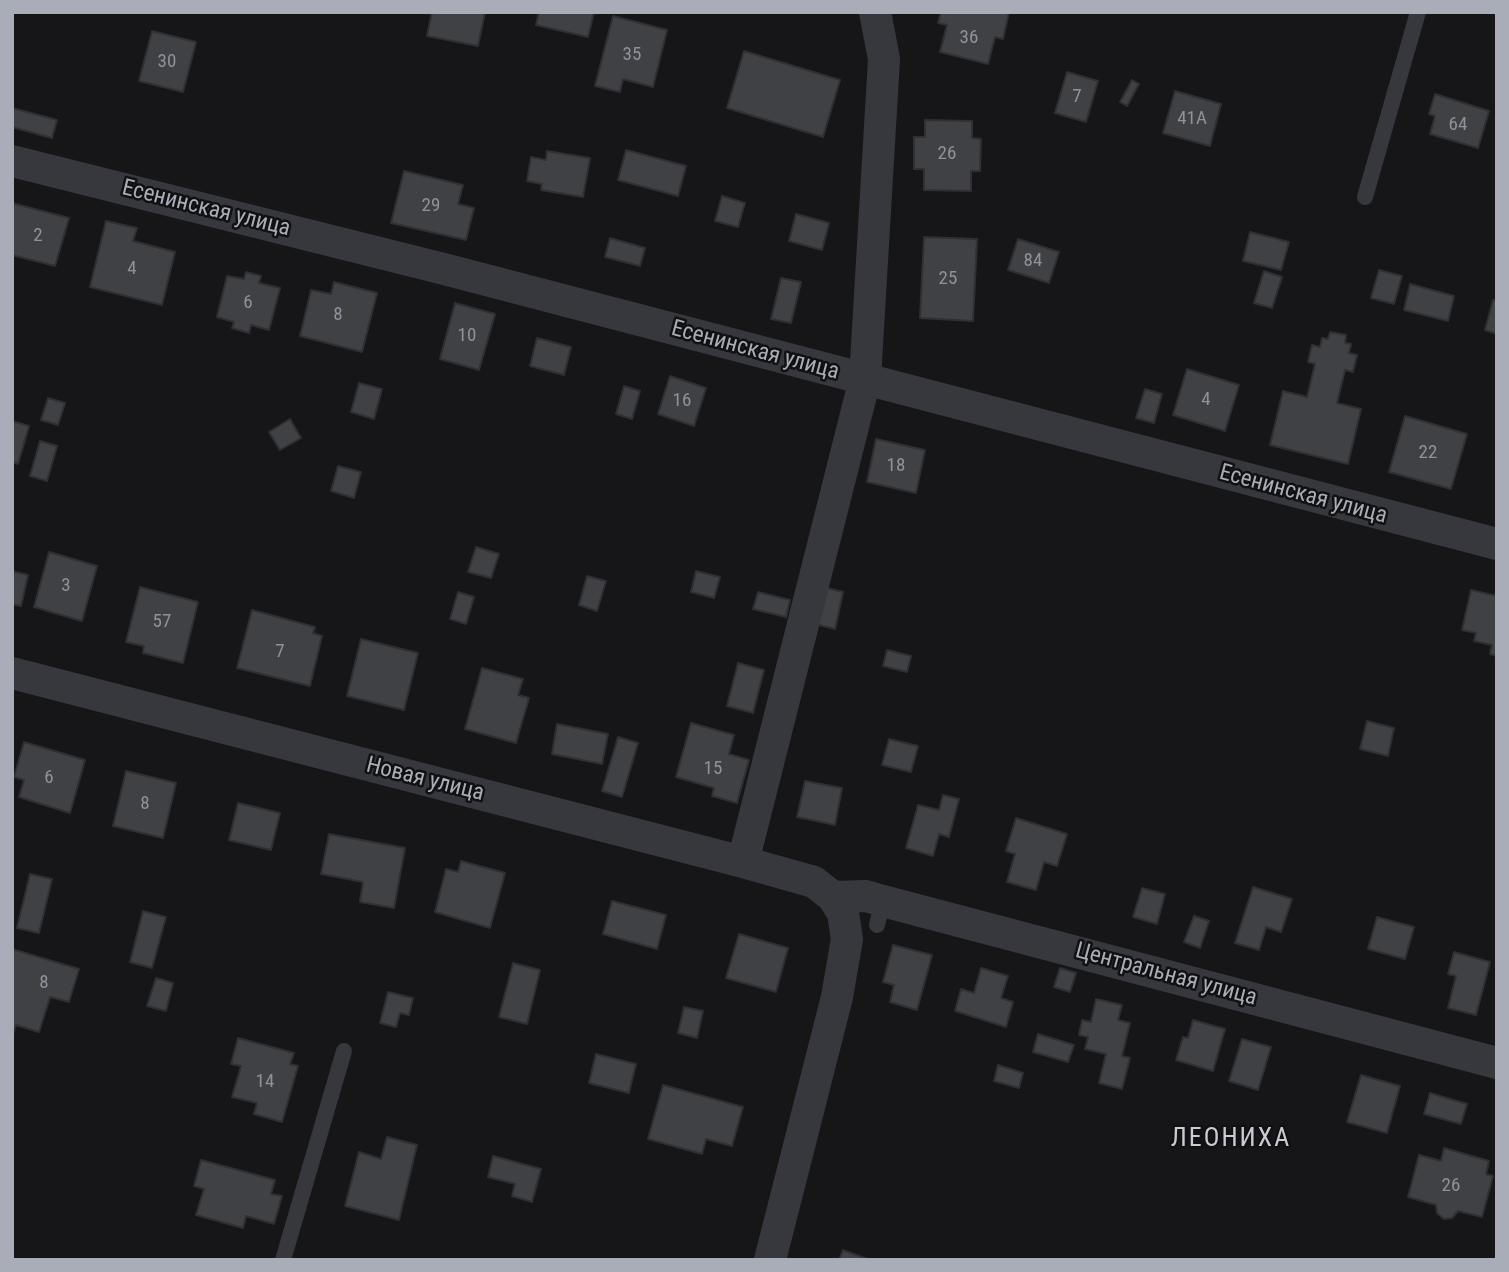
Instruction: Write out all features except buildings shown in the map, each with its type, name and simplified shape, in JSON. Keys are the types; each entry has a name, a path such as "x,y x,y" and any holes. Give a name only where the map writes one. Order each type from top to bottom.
{"street":[{"path":"743,862 865,379 884,59 875,12"},
{"name":"Есенинская улица","path":"12,161 1497,544"},
{"name":"Новая улица","path":"12,673 743,862 814,882 833,897"},
{"name":"Центральная улица","path":"833,897 866,896 880,913 1497,1063"},
{"path":"770,1260 837,997 847,939 843,913 833,897"}],"lane":[{"path":"1365,197 1418,12"},
{"path":"283,1260 344,1051"}],"district":[{"name":"ЛЕОНИХА","path":"1231,1139"}]}
